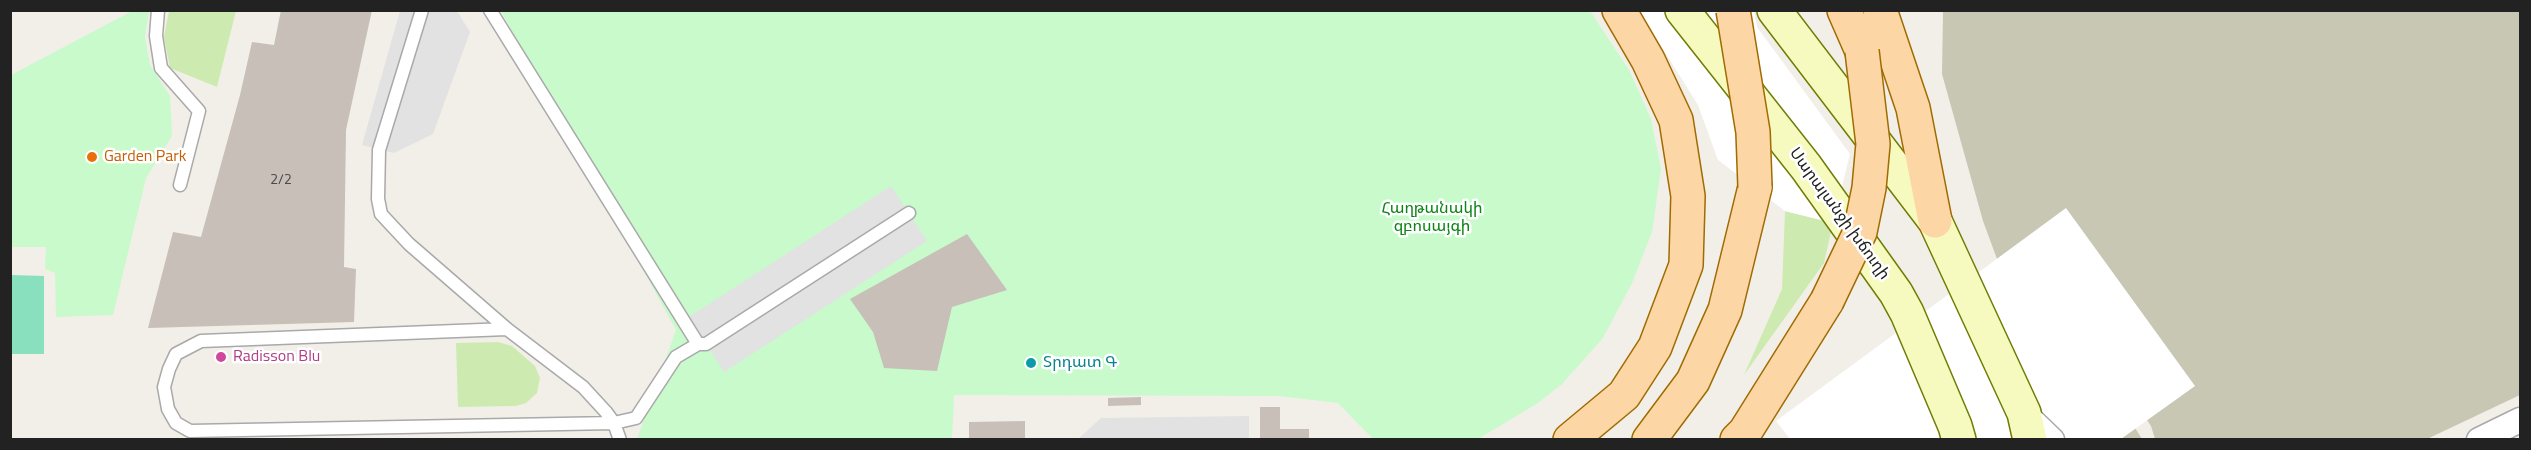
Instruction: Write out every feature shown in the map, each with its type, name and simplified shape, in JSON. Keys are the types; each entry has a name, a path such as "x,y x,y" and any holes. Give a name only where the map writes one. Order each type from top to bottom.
{"main road":[{"path":"1570,440 1624,395 1655,347 1686,265 1688,196 1676,120 1648,60 1619,10"},
{"name":"Սարալանջի խճուղի","path":"1682,10 1806,166 1896,293 1916,334 1959,440"},
{"path":"1649,440 1693,381 1725,310 1755,187 1753,132 1733,10"},
{"path":"1774,10 1935,221"},
{"path":"1737,440 1745,432 1827,301 1860,231 1869,188 1873,144 1862,51 1844,10"},
{"path":"1880,10 1913,108 1935,221 2027,426"}],"street":[{"path":"2479,440 2520,420"},
{"path":"2027,426 2052,440"}],"lane":[{"path":"158,10 156,36 161,68 199,111 180,185"},
{"path":"422,10 379,150 378,200 381,214 409,244 507,329 583,387 614,423 620,440"},
{"path":"490,10 698,344"},
{"path":"507,329 201,341 176,354 169,369 165,387 168,409 176,423 190,431 614,423 636,418 676,357 698,344 706,345 909,213"}],"shaded area":[{"path":"400,11 457,11 470,32 433,134 394,153 362,145"},
{"path":"1943,11 2520,11 2520,395 2427,439 2155,439 2151,426 2070,305 2062,310 2142,439 2081,439 2055,416 1983,221 1942,74"},
{"path":"891,186 927,241 724,372 689,317"},
{"path":"1249,416 1249,439 1061,439 1079,438 1101,418"}],"green space":[{"name":"Garden Park","path":"132,11 149,11 145,37 150,65 170,96 172,136 146,178 113,315 56,317 55,273 45,269 46,247 11,247 11,75"},
{"path":"169,11 236,11 217,87 170,68 164,37"},
{"name":"Հաղթանակի զբոսայգի","path":"501,11 1590,11 1629,70 1651,119 1661,169 1652,232 1632,283 1603,338 1562,384 1538,403 1478,439 1373,439 1338,403 1279,396 954,395 952,439 637,439 676,330"},
{"path":"1785,211 1833,223 1824,263 1744,375 1782,289"},
{"path":"11,275 44,276 44,354 11,354"},
{"path":"498,342 512,346 535,366 540,378 537,393 526,403 516,406 458,407 456,343"}],"pier":[{"path":"1639,11 1754,11 1757,27 1850,154 1833,223 1785,211 1718,160 1698,105"},
{"path":"2066,208 2195,386 2121,439 1790,439 1776,421"}],"building":[{"path":"281,10 372,10 346,130 344,267 356,269 354,322 148,328 173,232 201,237 240,95 252,42 274,45"},
{"path":"967,234 1007,290 952,307 937,371 884,368 873,332 850,299"},
{"path":"1141,397 1141,405 1108,406 1108,398"},
{"path":"1260,407 1280,407 1280,429 1309,429 1309,440 1260,440"},
{"path":"1025,421 1025,440 969,440 969,422"}],"place":[{"name":"Garden Park","path":"92,157"},
{"name":"Radisson Blu","path":"221,357"},
{"name":"Տրդատ Գ","path":"1031,363"}]}
